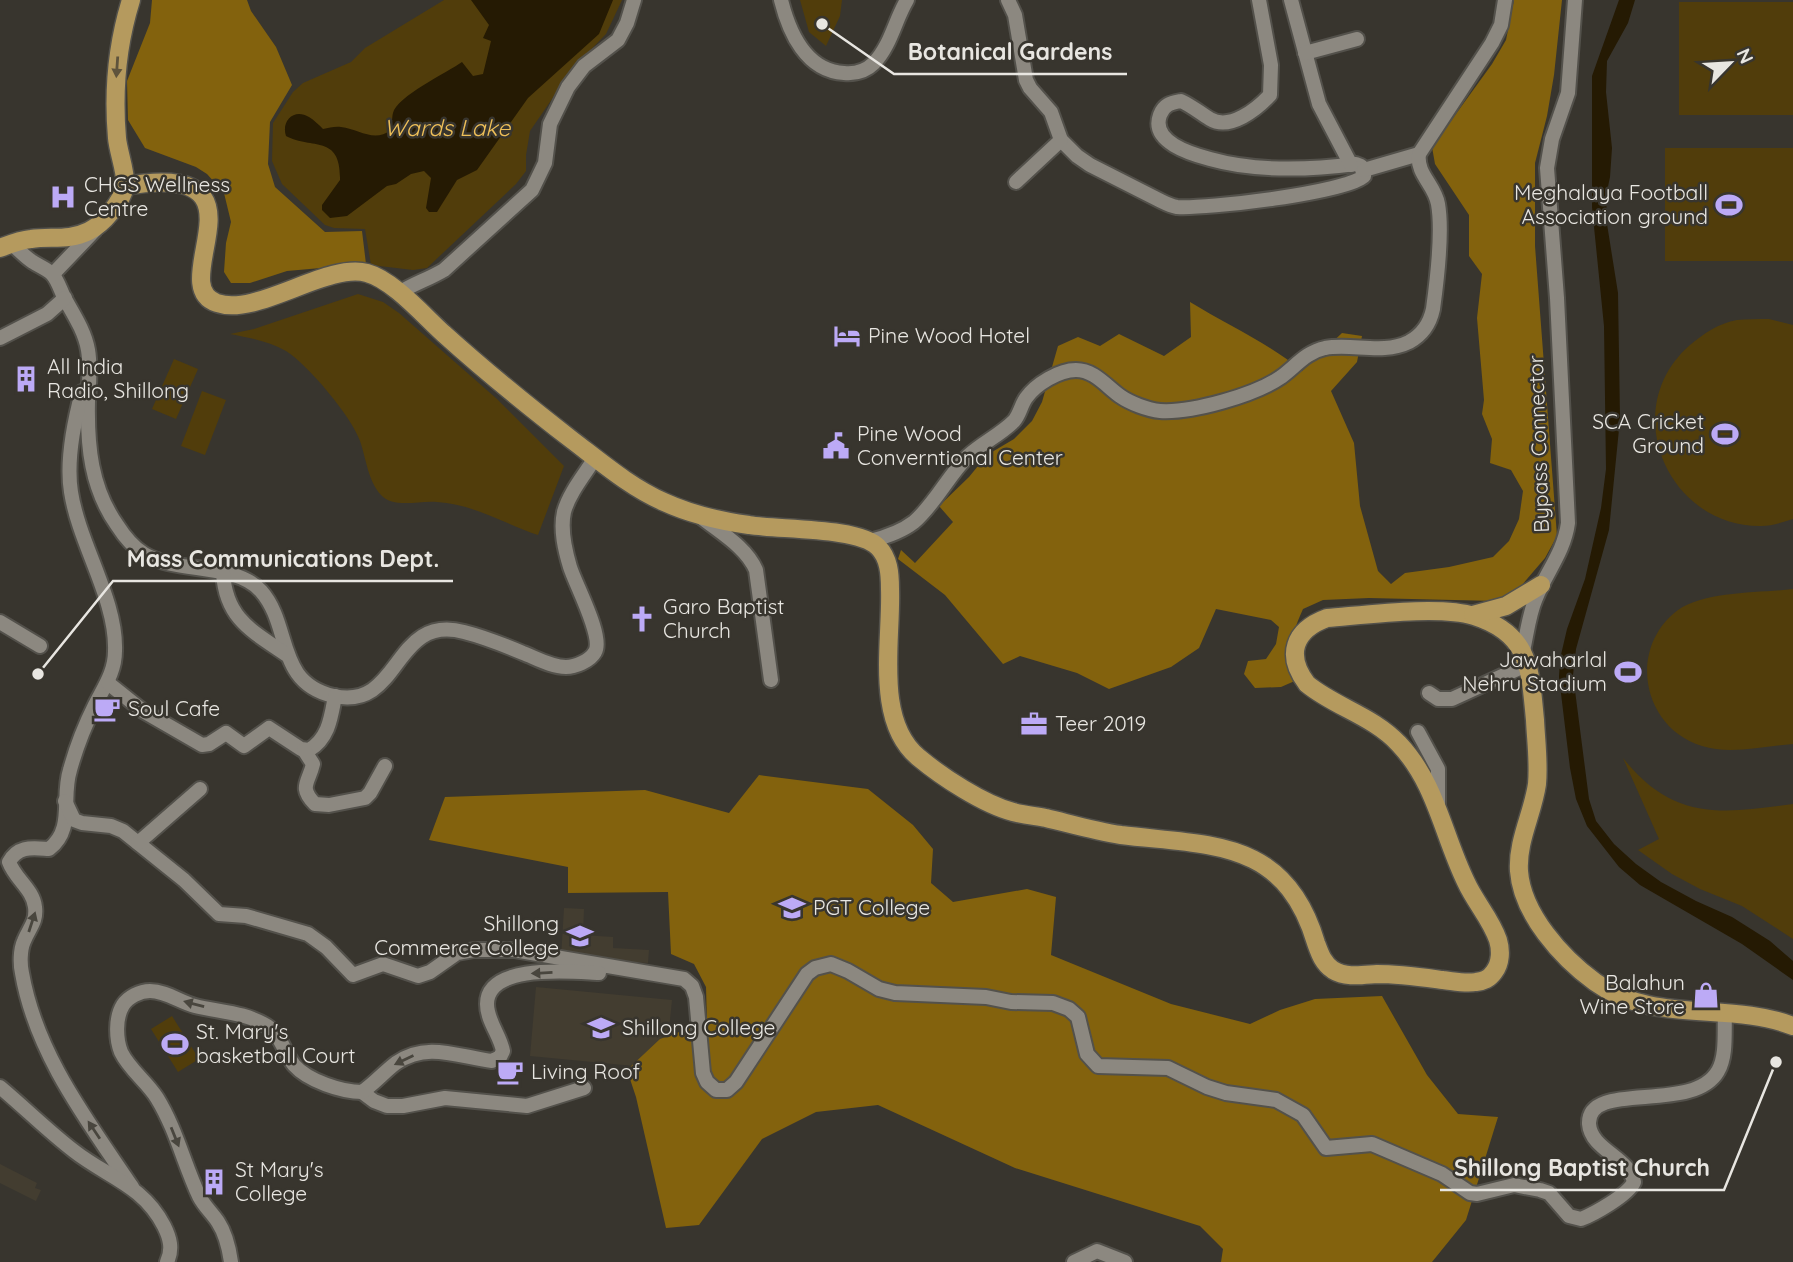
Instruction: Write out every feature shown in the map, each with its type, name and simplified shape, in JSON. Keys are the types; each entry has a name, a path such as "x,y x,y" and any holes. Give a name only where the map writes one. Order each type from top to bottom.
{"main road":[{"path":"6,246 32,238 71,238 101,223 113,211 125,186 117,136 116,73 122,27 131,0"},
{"path":"125,186 171,181 198,191 205,199 209,211 202,264 202,289 204,295 215,303 235,306 330,276 361,272 370,274 399,293 494,378 595,458 666,503 751,526 817,531 870,541 878,547 888,566 891,706 900,738 910,751 975,795 1011,812 1095,831 1196,841 1239,852 1276,874 1291,888 1303,906 1326,964 1345,975 1400,974 1478,982 1492,975 1499,960 1497,939 1467,884 1438,809 1415,762 1388,733 1307,684 1300,674 1294,651 1302,633 1308,626 1327,618 1434,612 1472,615 1506,606 1541,585"},
{"path":"1472,615 1504,630 1526,657"},
{"name":"Bypass Connector","path":"1526,657 1532,683 1537,774 1534,797 1523,836 1519,872 1535,919 1577,967 1618,996 1652,1007 1759,1015 1793,1026"}],"street":[{"path":"399,293 444,271 532,190 545,163 550,124 568,87 584,66 618,40 634,0"},
{"path":"781,0 789,27 804,52 826,70 851,74 864,71 874,64 907,0"},
{"path":"1008,0 1015,15 1026,80 1051,111 1061,140 1090,165 1170,206 1179,207 1271,200 1358,181 1364,176 1323,115 1291,0"},
{"path":"1259,0 1271,65 1270,95 1248,113 1223,123 1213,121 1181,101 1170,103 1162,109 1158,120 1160,131 1178,148 1210,159 1246,166 1357,168 1419,154"},
{"path":"870,541 891,535 915,521 959,464 973,451 1002,433 1019,416 1026,398 1043,382 1061,373 1077,370 1092,374 1123,399 1157,411 1180,411 1210,406 1280,377 1312,352 1332,348 1395,347 1419,336 1431,318 1433,309 1439,223 1436,194 1421,172 1419,154 1492,43 1501,25 1505,0"},
{"name":"Bypass Connector","path":"1526,657 1531,613 1541,585 1566,541 1568,523 1557,298 1547,168 1552,139 1568,93 1575,0"},
{"path":"1305,53 1357,38"},
{"path":"1016,182 1061,140"},
{"path":"53,274 101,223"},
{"path":"6,246 53,274 86,342 89,367 88,445 94,477 106,507 126,538 144,554 166,563 244,578 257,586 274,610 294,670 304,682 317,690 348,697 368,693 382,684 412,643 436,630 460,631 492,640 547,663 566,667 587,660 595,652 598,642 595,626 570,567 563,526 565,510 595,458"},
{"path":"0,338 47,314 65,298"},
{"path":"89,367 75,428 70,482 73,504 114,631 115,654 108,683 94,707 70,769 65,801 66,820 62,834 49,849 20,850 13,854 9,862 13,874 31,893 36,909 36,919 24,942 21,971 28,1000 56,1072 132,1187 152,1206 169,1236 171,1248 167,1262"},
{"path":"697,513 746,553 756,570 771,680"},
{"path":"223,573 224,588 243,625 287,655"},
{"path":"0,622 40,646"},
{"path":"1429,693 1438,699 1452,699 1526,657"},
{"path":"108,683 143,711 202,745 209,744 226,733 244,746 269,728 304,751 313,764 305,782 305,789 315,804 323,806 365,798 385,766"},
{"path":"304,751 315,747 327,732 335,696"},
{"path":"1418,732 1438,769 1438,809"},
{"path":"138,843 200,789"},
{"path":"65,801 74,820 111,826 123,831 184,880 219,914 246,916 308,934 326,947 353,975 383,964 418,975 430,972 457,953 490,949 527,951 679,978 692,986 696,997 703,1073 707,1082 716,1090 727,1090 736,1082 807,974 820,966 831,964 879,989 895,993 986,997 1011,1002 1061,1005 1078,1017 1087,1054 1098,1066 1168,1068 1226,1093 1276,1100 1303,1115 1326,1149 1372,1144 1442,1174 1477,1195 1514,1185 1540,1190 1549,1193 1569,1216 1581,1219 1597,1212 1629,1190 1633,1182 1630,1171 1592,1135 1589,1122 1592,1113 1601,1105 1616,1100 1672,1096 1708,1082 1722,1064 1725,1013"},
{"path":"362,1091 396,1062 420,1053 437,1050 492,1061 500,1057 502,1044 486,1002 490,993 508,977 539,972 617,973 635,970"},
{"path":"231,1262 225,1235 200,1199 169,1122 156,1098 123,1055 119,1045 118,1019 121,1008 126,1001 140,992 151,991 196,1006 256,1020 275,1033 295,1066 301,1071 315,1079 351,1091 362,1091 374,1101 387,1106 403,1106 445,1098 527,1106 584,1088"},
{"path":"0,1087 87,1161 132,1187"},
{"path":"1074,1262 1097,1251 1125,1262"}],"shaded area":[{"path":"152,0 247,0 251,11 276,47 292,85 270,122 268,164 275,187 325,232 362,231 366,264 287,271 250,283 231,283 224,272 231,222 224,193 207,174 196,167 145,148 128,120 127,81 150,23"},
{"path":"444,0 622,0 606,34 574,67 530,131 526,171 516,184 427,268 413,270 371,265 365,229 325,225 282,184 272,161 273,123 293,92 303,83 351,62 365,48"},
{"path":"800,0 842,0 840,16 826,46 809,32"},
{"path":"1514,0 1562,0 1554,75 1535,163 1535,246 1557,536 1545,558 1516,592 1496,601 1369,598 1323,600 1303,609 1292,644 1297,680 1281,687 1255,688 1244,674 1248,661 1266,659 1276,644 1279,627 1271,620 1216,609 1199,648 1171,667 1109,689 1077,673 1020,656 1003,664 945,595 898,559 901,550 915,563 953,522 939,506 987,455 1014,439 1032,421 1042,402 1058,346 1078,337 1100,346 1119,334 1164,356 1191,337 1190,302 1262,343 1302,371 1342,333 1362,336 1357,362 1331,391 1354,443 1360,506 1378,571 1391,584 1405,573 1493,557 1509,541 1519,519 1523,491 1511,470 1490,463 1492,439 1482,414 1484,400 1477,318 1482,274 1469,256 1469,215 1435,164 1432,147 1492,64 1506,40"},
{"path":"1679,2 1793,2 1793,115 1679,115"},
{"name":"Meghalaya Football Association ground","path":"1665,148 1793,148 1793,261 1665,261"},
{"path":"358,294 383,302 399,313 497,399 564,466 538,535 463,506 437,502 400,503 386,499 373,483 360,441 348,418 317,379 286,351 266,342 230,334 254,329"},
{"name":"SCA Cricket Ground","path":"1769,319 1793,325 1793,519 1761,526 1728,521 1700,507 1678,486 1663,460 1656,430 1657,400 1668,371 1700,337 1730,321"},
{"path":"174,359 198,369 176,419 152,409"},
{"path":"202,391 226,400 205,455 181,446"},
{"path":"1793,589 1793,744 1724,750 1702,746 1682,737 1666,722 1655,705 1648,685 1647,665 1652,645 1662,626 1678,610 1703,599"},
{"path":"1623,758 1661,793 1680,803 1721,810 1793,804 1793,939 1742,906 1672,874 1638,850 1659,839"},
{"path":"759,775 868,789 913,825 933,849 931,883 953,902 1027,889 1056,897 1051,955 1171,1004 1250,1024 1280,1010 1315,999 1382,996 1427,1075 1458,1114 1498,1117 1466,1220 1432,1262 1221,1262 1223,1249 1200,1226 1015,1168 878,1105 816,1112 762,1139 699,1225 666,1228 636,1097 627,1070 660,1039 707,1022 706,987 694,964 671,954 668,892 568,893 568,867 429,840 445,797 645,790 729,813"},
{"name":"Shillong Commerce College","path":"564,908 584,909 583,935 613,937 613,948 649,950 648,963 561,958"},
{"name":"Shillong College","path":"536,987 672,1000 665,1069 530,1056"},
{"name":"St. Mary's basketball Court","path":"172,1016 199,1059 178,1072 151,1029"},
{"path":"0,1164 37,1183 35,1188 41,1190 36,1201 0,1183"}],"water":[{"name":"Wards Lake","path":"471,0 613,0 599,34 528,98 477,170 457,180 437,212 429,212 426,208 431,178 424,171 411,174 396,184 387,186 347,216 330,218 322,210 322,205 340,180 336,156 324,146 286,136 287,121 298,114 313,120 323,129 341,127 372,135 385,134 391,130 396,107 423,85 462,62 473,76 483,74 491,41 483,38 489,25"},
{"path":"1619,0 1635,0 1628,23 1607,61 1606,92 1612,148 1606,196 1607,224 1618,293 1620,419 1609,530 1576,649 1573,675 1589,799 1596,821 1614,844 1636,864 1661,882 1732,917 1770,941 1793,961 1793,980 1742,944 1640,885 1619,867 1587,826 1576,799 1570,768 1559,677 1560,659 1567,629 1585,579 1601,508 1606,469 1604,326 1592,207 1592,76"}],"place":[{"name":"Botanical Gardens","path":"822,24"},
{"name":"CHGS Wellness Centre","path":"63,197"},
{"name":"Meghalaya Football Association ground","path":"1729,205"},
{"name":"Pine Wood Hotel","path":"847,336"},
{"name":"All India Radio, Shillong","path":"26,379"},
{"name":"SCA Cricket Ground","path":"1725,434"},
{"name":"Pine Wood Converntional Center","path":"836,446"},
{"name":"Garo Baptist Church","path":"642,619"},
{"name":"Jawaharlal Nehru Stadium","path":"1628,672"},
{"name":"Mass Communications Dept.","path":"38,674"},
{"name":"Soul Cafe","path":"107,709"},
{"name":"Teer 2019","path":"1034,724"},
{"name":"PGT College","path":"792,908"},
{"name":"Shillong Commerce College","path":"580,936"},
{"name":"Balahun Wine Store","path":"1706,995"},
{"name":"Shillong College","path":"601,1028"},
{"name":"St. Mary's basketball Court","path":"175,1044"},
{"name":"Shillong Baptist Church","path":"1776,1062"},
{"name":"Living Roof","path":"510,1072"},
{"name":"St Mary's College","path":"214,1182"}]}
